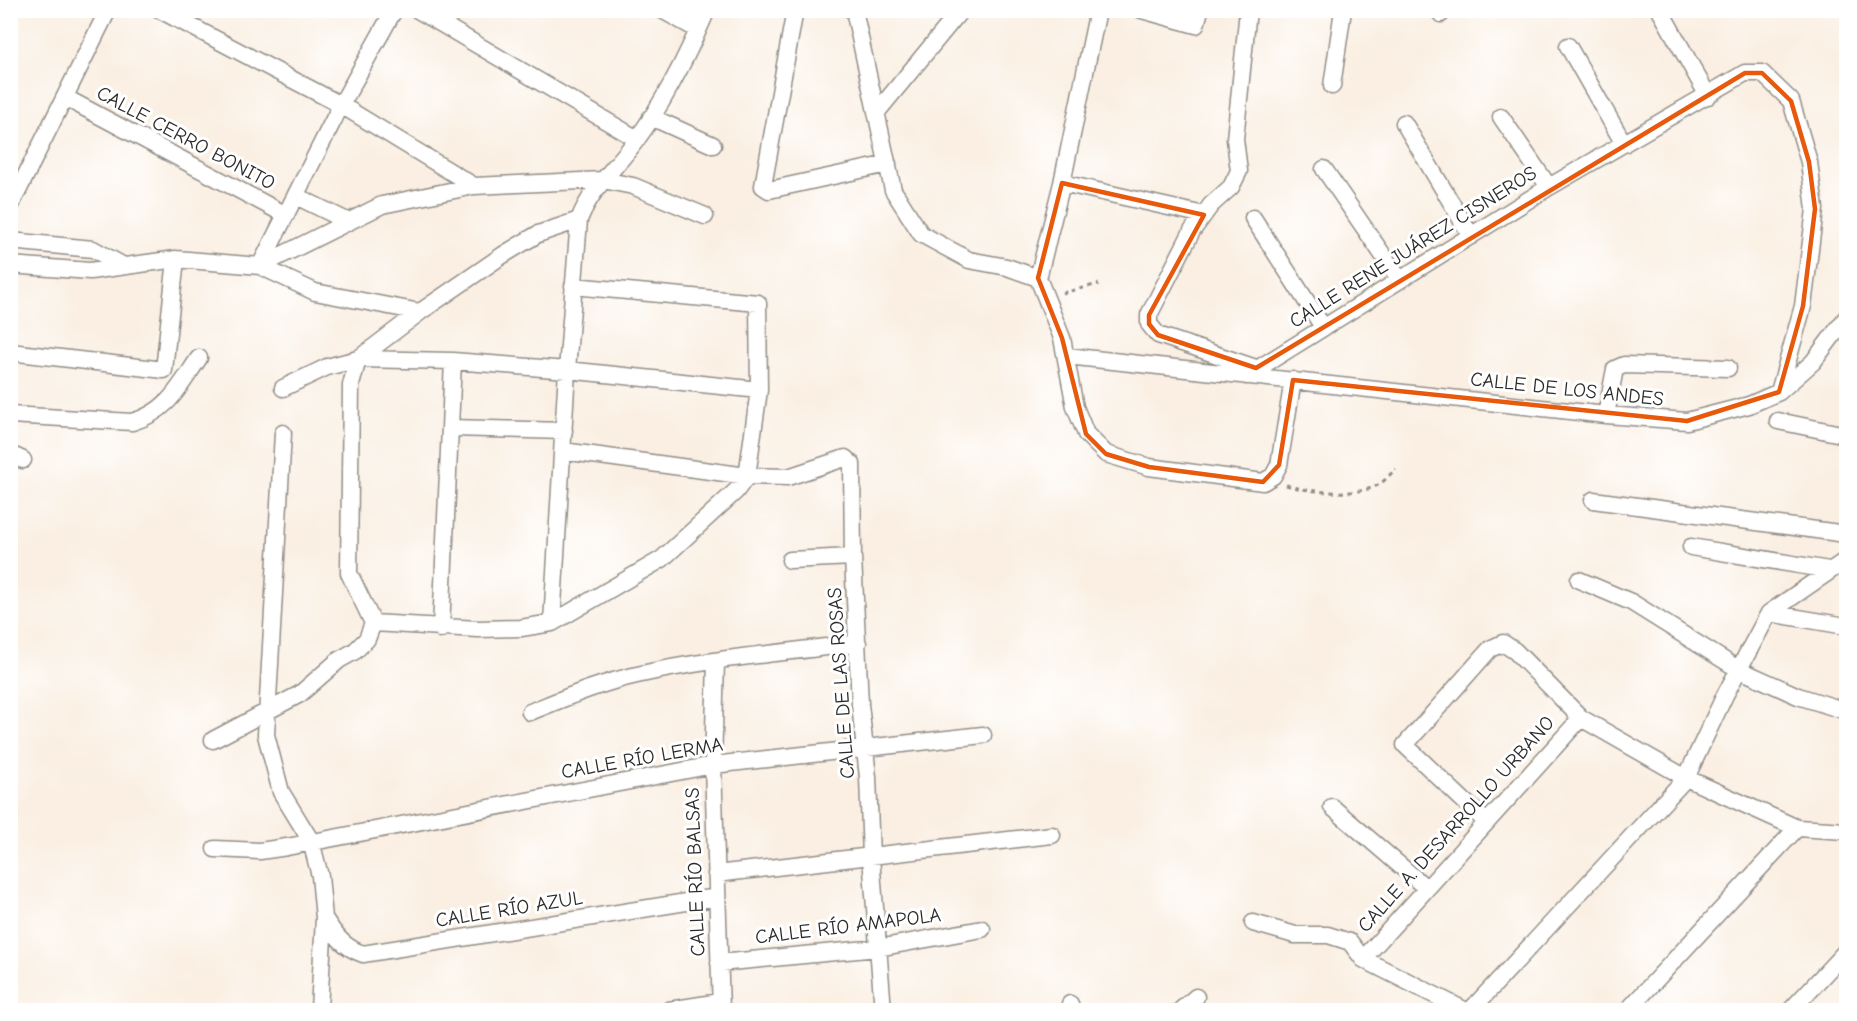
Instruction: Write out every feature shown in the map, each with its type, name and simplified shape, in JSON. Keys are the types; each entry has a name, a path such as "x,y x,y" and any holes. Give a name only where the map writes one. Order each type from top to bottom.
{"street":[{"path":"10,207 108,10"},
{"path":"160,10 341,105 474,186"},
{"path":"260,266 341,105 394,10"},
{"path":"418,10 637,139"},
{"path":"662,10 698,30"},
{"path":"552,623 567,370 579,220 586,201 637,139 651,117 707,10"},
{"path":"795,10 764,186 769,190 888,164"},
{"path":"854,10 893,190 921,234 969,260 1006,267 1038,278"},
{"path":"877,112 961,10"},
{"path":"1098,10 1062,183 1038,278 1067,356 1075,407 1086,434 1106,454 1149,467 1263,482 1273,476 1279,465 1293,380"},
{"path":"1142,10 1196,25 1200,10"},
{"path":"1248,10 1235,139 1239,171 1231,187 1192,231 1149,315 1149,324 1158,335 1251,372"},
{"path":"1332,86 1343,10"},
{"path":"1660,10 1708,96"},
{"path":"1568,46 1623,144"},
{"name":"CALLE RENE JUÁREZ CISNEROS","path":"1251,372 1549,187 1745,73 1762,72 1791,101 1809,162 1815,209 1803,306 1779,392"},
{"name":"CALLE CERRO BONITO","path":"66,98 286,215"},
{"path":"651,117 713,145"},
{"path":"1501,117 1549,187"},
{"path":"1404,123 1471,236"},
{"path":"1324,169 1400,280"},
{"path":"260,266 295,250 347,220 382,205 474,186 603,180 633,186 705,216"},
{"path":"1062,183 1204,215"},
{"name":"CALLE CERRO BONITO","path":"296,196 347,220"},
{"path":"1253,218 1323,327"},
{"path":"213,740 300,694 367,639 373,622 349,573 351,385 358,359 420,312 538,234 579,220"},
{"path":"10,241 93,249 122,265"},
{"path":"10,265 90,271 122,265 176,260 260,266 315,292 420,312"},
{"path":"10,352 164,370 176,260"},
{"path":"373,622 441,629 521,628 552,623 662,559 736,490 747,476 759,390 758,303 573,286"},
{"name":"CALLE DE LOS ANDES","path":"1251,372 1293,380 1606,415 1687,421 1716,416 1779,392 1814,362 1846,318"},
{"path":"1067,356 1251,372"},
{"path":"10,415 132,422 151,416 172,397 199,358"},
{"path":"283,388 327,367 358,359 453,362 567,370 759,390"},
{"path":"441,629 453,362"},
{"path":"1606,415 1615,369 1624,365 1728,368"},
{"path":"1778,421 1846,435"},
{"path":"451,428 564,431"},
{"path":"283,433 266,735 280,792 311,841 320,876 324,918 319,1011"},
{"path":"562,450 747,476"},
{"name":"CALLE DE LAS ROSAS","path":"747,476 788,477 845,458 852,464 853,556 860,704 883,1011"},
{"path":"1593,500 1846,534"},
{"path":"1691,547 1829,570"},
{"path":"790,560 853,556"},
{"path":"1471,1011 1686,778 1738,669 1769,613 1846,560"},
{"path":"1579,580 1631,602 1738,669 1798,696 1846,711"},
{"path":"1769,613 1846,626"},
{"path":"1485,821 1405,745 1490,648 1503,643 1515,651 1581,718 1686,778 1797,828 1846,831"},
{"path":"530,712 580,692 636,675 716,661 858,644"},
{"name":"CALLE RÍO BALSAS","path":"716,661 713,765 720,1006"},
{"name":"CALLE A. DESARROLLO URBANO","path":"1363,958 1425,887 1581,718"},
{"name":"CALLE RÍO LERMA","path":"215,849 260,850 713,765 865,750 983,735"},
{"path":"1332,807 1425,887"},
{"path":"1628,1011 1797,828"},
{"path":"716,874 1052,835"},
{"name":"CALLE RÍO AZUL","path":"324,918 349,950 363,954 717,897"},
{"path":"1253,923 1295,935 1328,935 1350,942 1363,958 1464,1011"},
{"name":"CALLE RÍO AMAPOLA","path":"719,963 878,948 982,929"},
{"path":"1791,1011 1846,951"},
{"path":"1181,1011 1196,997"},
{"path":"669,1011 720,1006"}],"path":[{"path":"1046,297 1099,284"},
{"path":"1273,476 1283,484 1302,490 1334,492 1366,490 1378,485 1396,470"}],"highlighted area":[{"path":"1745,73 1762,73 1791,101 1809,162 1815,209 1803,306 1779,392 1687,421 1293,380 1279,465 1263,482 1149,467 1106,454 1086,434 1062,338 1038,278 1062,183 1204,215 1149,315 1149,324 1158,335 1256,368"}]}
